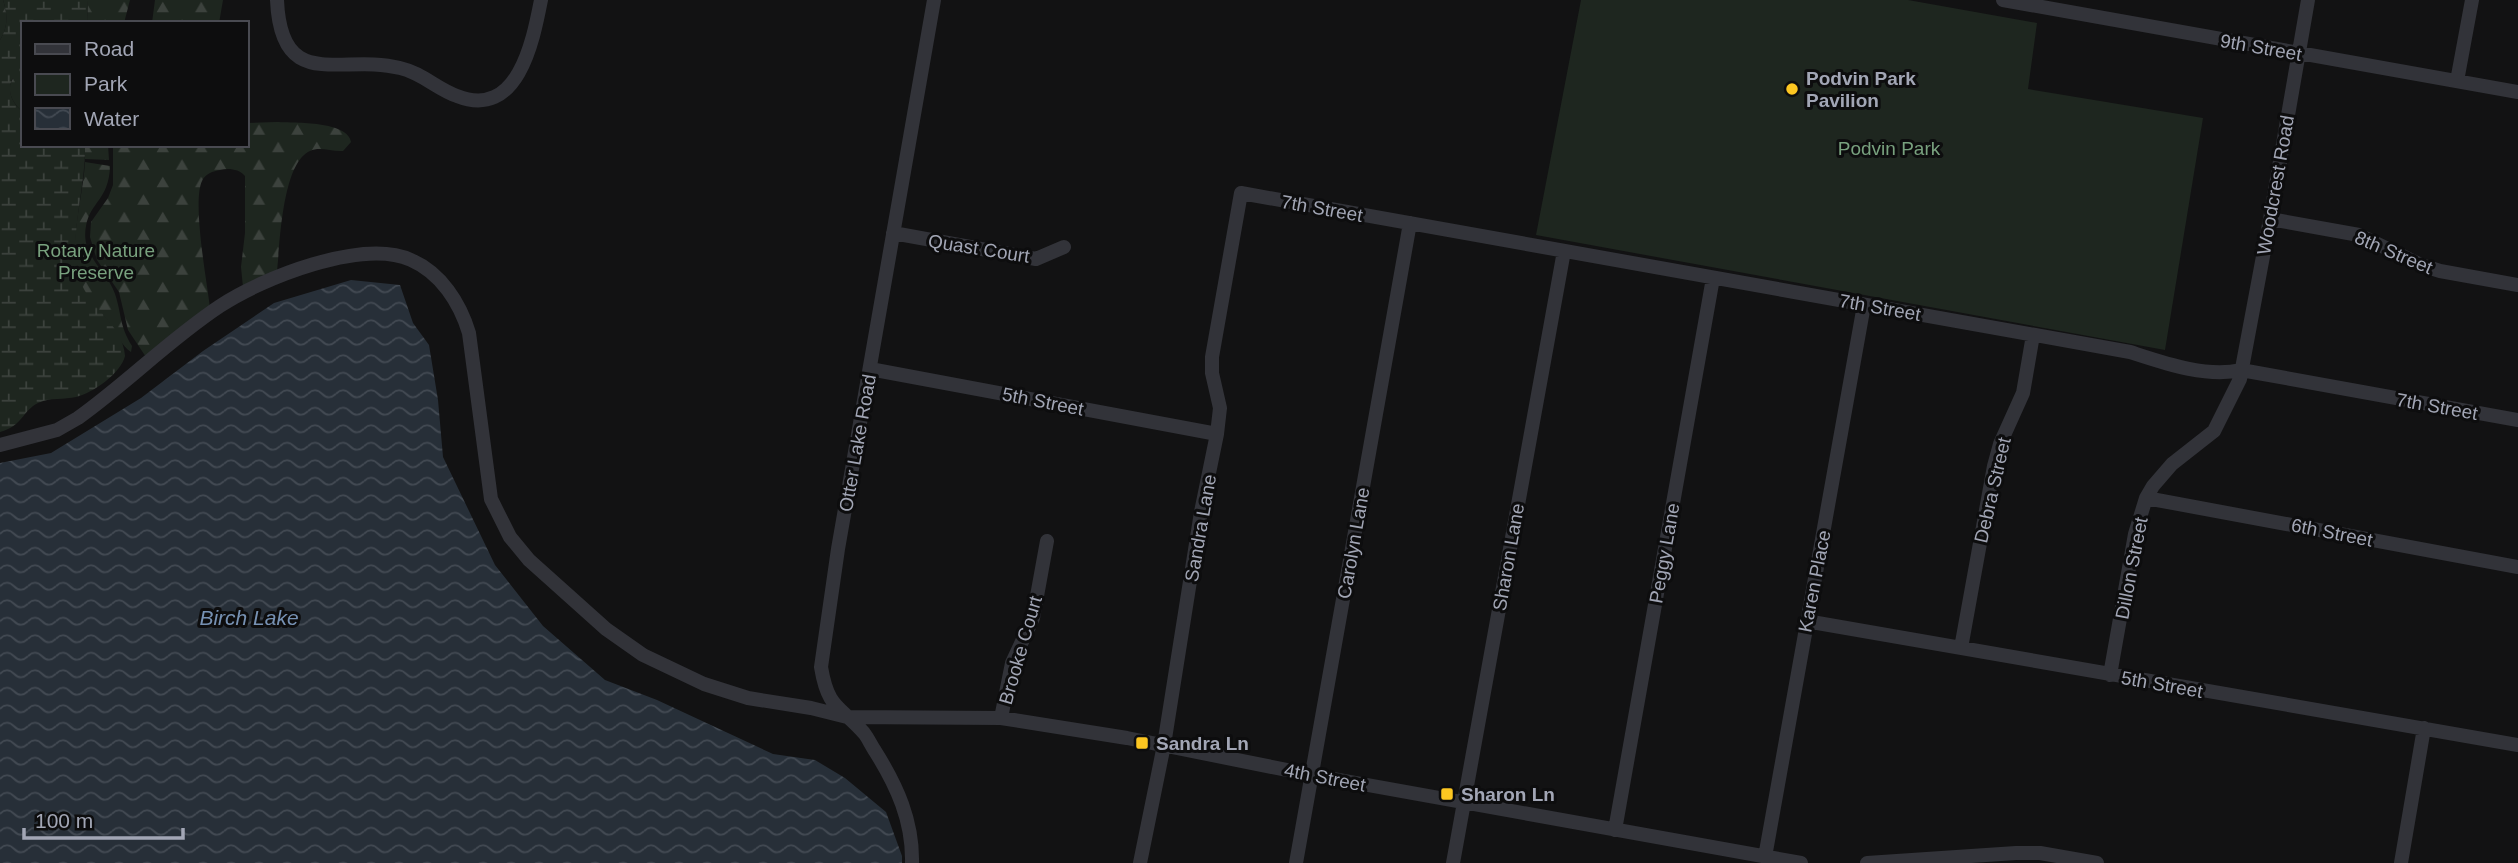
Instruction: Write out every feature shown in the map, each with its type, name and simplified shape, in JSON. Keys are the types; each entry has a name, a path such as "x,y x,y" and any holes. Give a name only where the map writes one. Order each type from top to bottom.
{"street":[{"path":"277,0 285,40 297,54 309,62 326,66 371,63 400,68 423,76 457,97 479,100 503,92 519,75 527,57 541,0"},
{"name":"Otter Lake Road","path":"912,863 907,818 894,784 864,734 832,703 824,683 821,659 934,0"},
{"name":"9th Street","path":"2003,0 2081,7 2298,54 2518,92"},
{"name":"Woodcrest Road","path":"2241,370 2308,0"},
{"path":"2457,81 2472,0"},
{"name":"7th Street","path":"1241,193 2130,352 2160,362 2224,374 2241,370 2518,421"},
{"name":"Sandra Lane","path":"1140,863 1164,745 1217,434 1220,408 1212,373 1213,350 1241,193"},
{"name":"8th Street","path":"2270,219 2360,235 2421,265 2518,285"},
{"name":"Carolyn Lane","path":"1296,863 1410,223"},
{"name":"Quast Court","path":"893,233 1036,259 1063,247"},
{"name":"Sharon Lane","path":"1453,863 1564,251"},
{"name":"4th Street","path":"0,445 57,430 78,418 220,306 265,282 316,263 362,255 395,255 410,259 435,276 463,312 469,333 491,499 510,537 529,561 580,609 643,655 704,684 737,695 847,717 1001,718 1164,745 1312,775 1801,863"},
{"name":"Peggy Lane","path":"1615,830 1713,278"},
{"name":"Karen Place","path":"1765,857 1864,305"},
{"name":"Debra Street","path":"1961,649 1994,466 2004,433 2022,393 2033,335"},
{"name":"5th Street","path":"870,369 1217,434"},
{"name":"Dillon Street","path":"2110,676 2135,534 2146,498 2153,485 2172,464 2214,430 2230,402 2241,370"},
{"name":"6th Street","path":"2146,498 2518,567"},
{"name":"Brooke Court","path":"1001,718 1013,663 1035,610 1047,541"},
{"name":"5th Street","path":"1806,621 2518,746"},
{"path":"2401,863 2424,728"},
{"path":"1867,863 2040,853 2097,863"}],"green space":[{"path":"0,0 3,0 6,21 0,40"},
{"path":"3,0 88,0 87,21 21,21 21,77 12,79 10,93 21,110 21,147 85,147 75,243 78,274 88,296 118,334 125,356 118,369 98,387 76,397 38,403 13,426 0,432 0,40 5,30 6,11"},
{"path":"88,0 130,0 125,21 87,21"},
{"path":"155,0 223,0 219,21 152,21"},
{"name":"Podvin Park","path":"1581,0 1908,0 2037,23 2028,89 2203,118 2165,350 1536,235"},
{"path":"21,76 21,110 10,91 14,77"},
{"path":"248,123 308,123 331,127 348,135 351,142 343,151 314,150 301,158 293,171 284,205 277,271 243,287 241,267 245,233 245,176 237,170 227,169 205,176 199,191 199,206 210,308 146,357 128,330 119,292 97,260 90,237 91,222 108,198 113,185 113,147 248,147"},
{"path":"85,147 108,147 109,160 85,159"},
{"path":"85,162 110,166 103,194 88,218 85,237 90,254 115,294 123,326 132,346 131,352 87,297 76,266 76,231"}],"water":[{"name":"Birch Lake","path":"351,280 400,285 413,323 429,345 438,400 443,457 495,565 543,626 605,680 657,700 773,754 815,760 845,778 886,812 902,863 0,863 0,463 51,453 141,398 203,351 274,303"}],"place":[{"name":"Podvin Park Pavilion","path":"1792,89"},
{"name":"Sandra Ln","path":"1142,743"},
{"name":"Sharon Ln","path":"1447,794"}],"park label":[{"name":"Rotary Nature Preserve","path":"96,261"}]}
